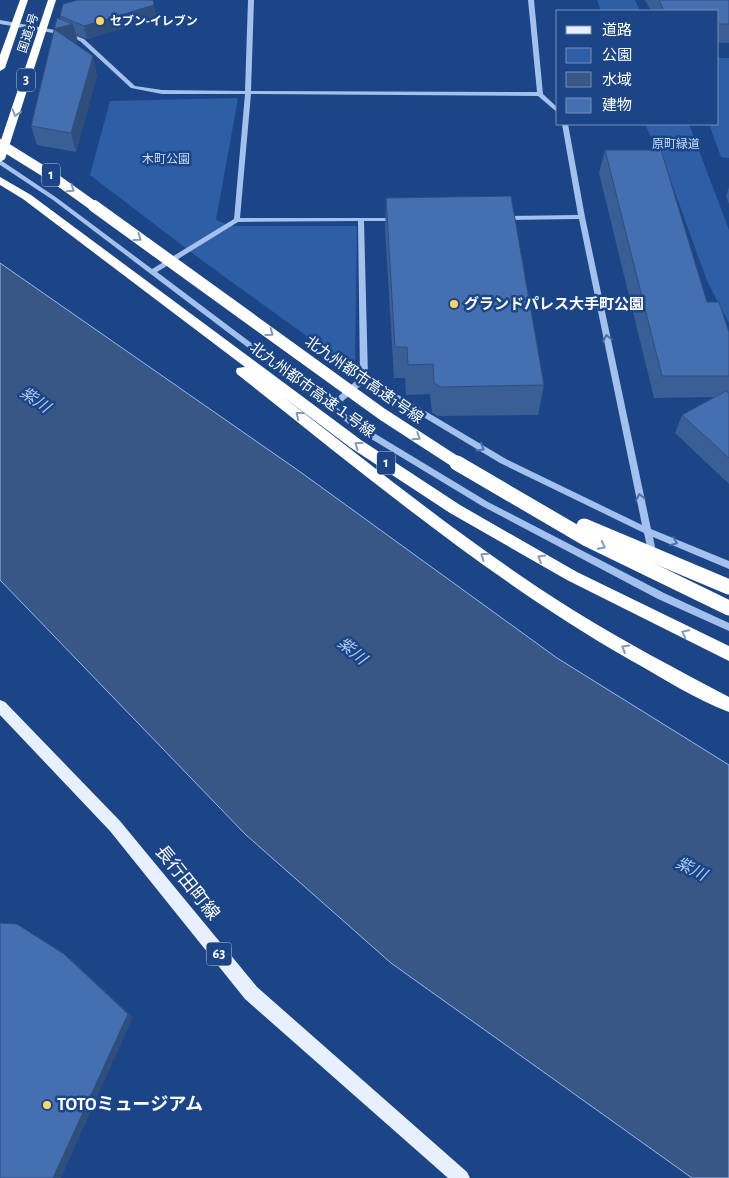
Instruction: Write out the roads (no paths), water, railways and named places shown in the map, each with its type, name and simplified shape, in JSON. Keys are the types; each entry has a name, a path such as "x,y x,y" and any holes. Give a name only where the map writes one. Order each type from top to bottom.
{"highway":[{"name":"国道3号","path":"0,68 24,0"},
{"name":"国道3号","path":"0,160 52,0"},
{"name":"北九州都市高速1号線","path":"0,144 54,177 382,414 468,470 588,539 729,608"},
{"name":"北九州都市高速１号線","path":"0,180 27,197 356,444 455,509 572,576 729,654"},
{"path":"69,229 135,288 451,532 567,613 662,670 729,705"},
{"path":"468,470 602,534 729,587"}],"main road":[{"name":"長行田町線","path":"0,706 115,826 250,993 461,1178"}],"street":[{"path":"237,220 248,93 251,0"},
{"path":"531,0 540,94 556,109"},
{"path":"0,22 66,34 82,40 133,87 162,92 540,94"},
{"path":"565,125 582,217 661,596"},
{"path":"0,160 56,199 361,429 485,504 661,596 729,627"},
{"path":"496,218 582,217"},
{"path":"152,272 237,220 409,218"},
{"path":"331,407 364,378 362,219"},
{"path":"364,378 503,461 647,531 729,565"}],"water":[{"name":"紫川","path":"0,263 299,471 557,658 729,765 729,1178 692,1178 391,963 245,834 0,580"}],"place":[{"name":"セブン-イレブン","path":"100,21"},
{"name":"グランドパレス大手町公園","path":"454,304"},
{"name":"TOTOミュージアム","path":"47,1105"}],"park label":[{"name":"原町緑道","path":"676,144"},
{"name":"木町公園","path":"166,159"}]}
